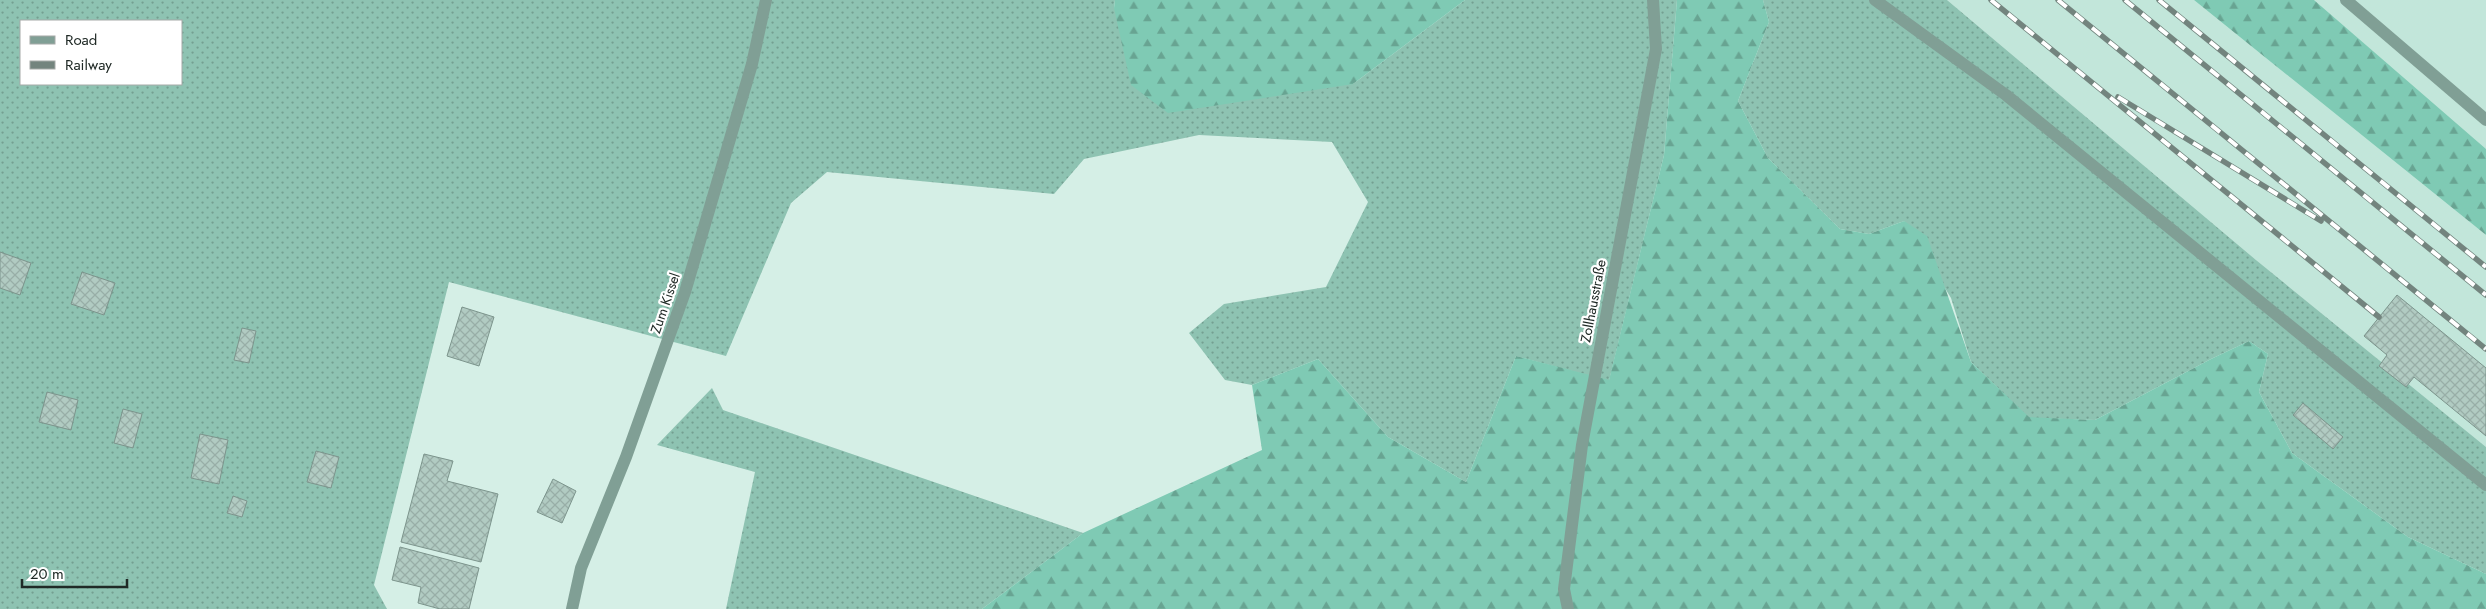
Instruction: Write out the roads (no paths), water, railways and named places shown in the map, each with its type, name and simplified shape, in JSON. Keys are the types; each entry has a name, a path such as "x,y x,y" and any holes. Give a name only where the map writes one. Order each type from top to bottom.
{"street":[{"name":"Zum Kissel","path":"572,609 581,568 626,457 685,292 752,64 766,0"},
{"name":"Zollhausstraße","path":"1568,609 1564,589 1582,445 1656,49 1653,0"},
{"path":"1875,0 2006,95 2486,485"},
{"path":"2346,0 2486,120"}],"railway":[{"path":"1991,0 2379,317"},
{"path":"2058,0 2486,349"},
{"path":"2125,0 2486,295"},
{"path":"2159,0 2486,267"},
{"path":"2118,97 2321,221"}]}
